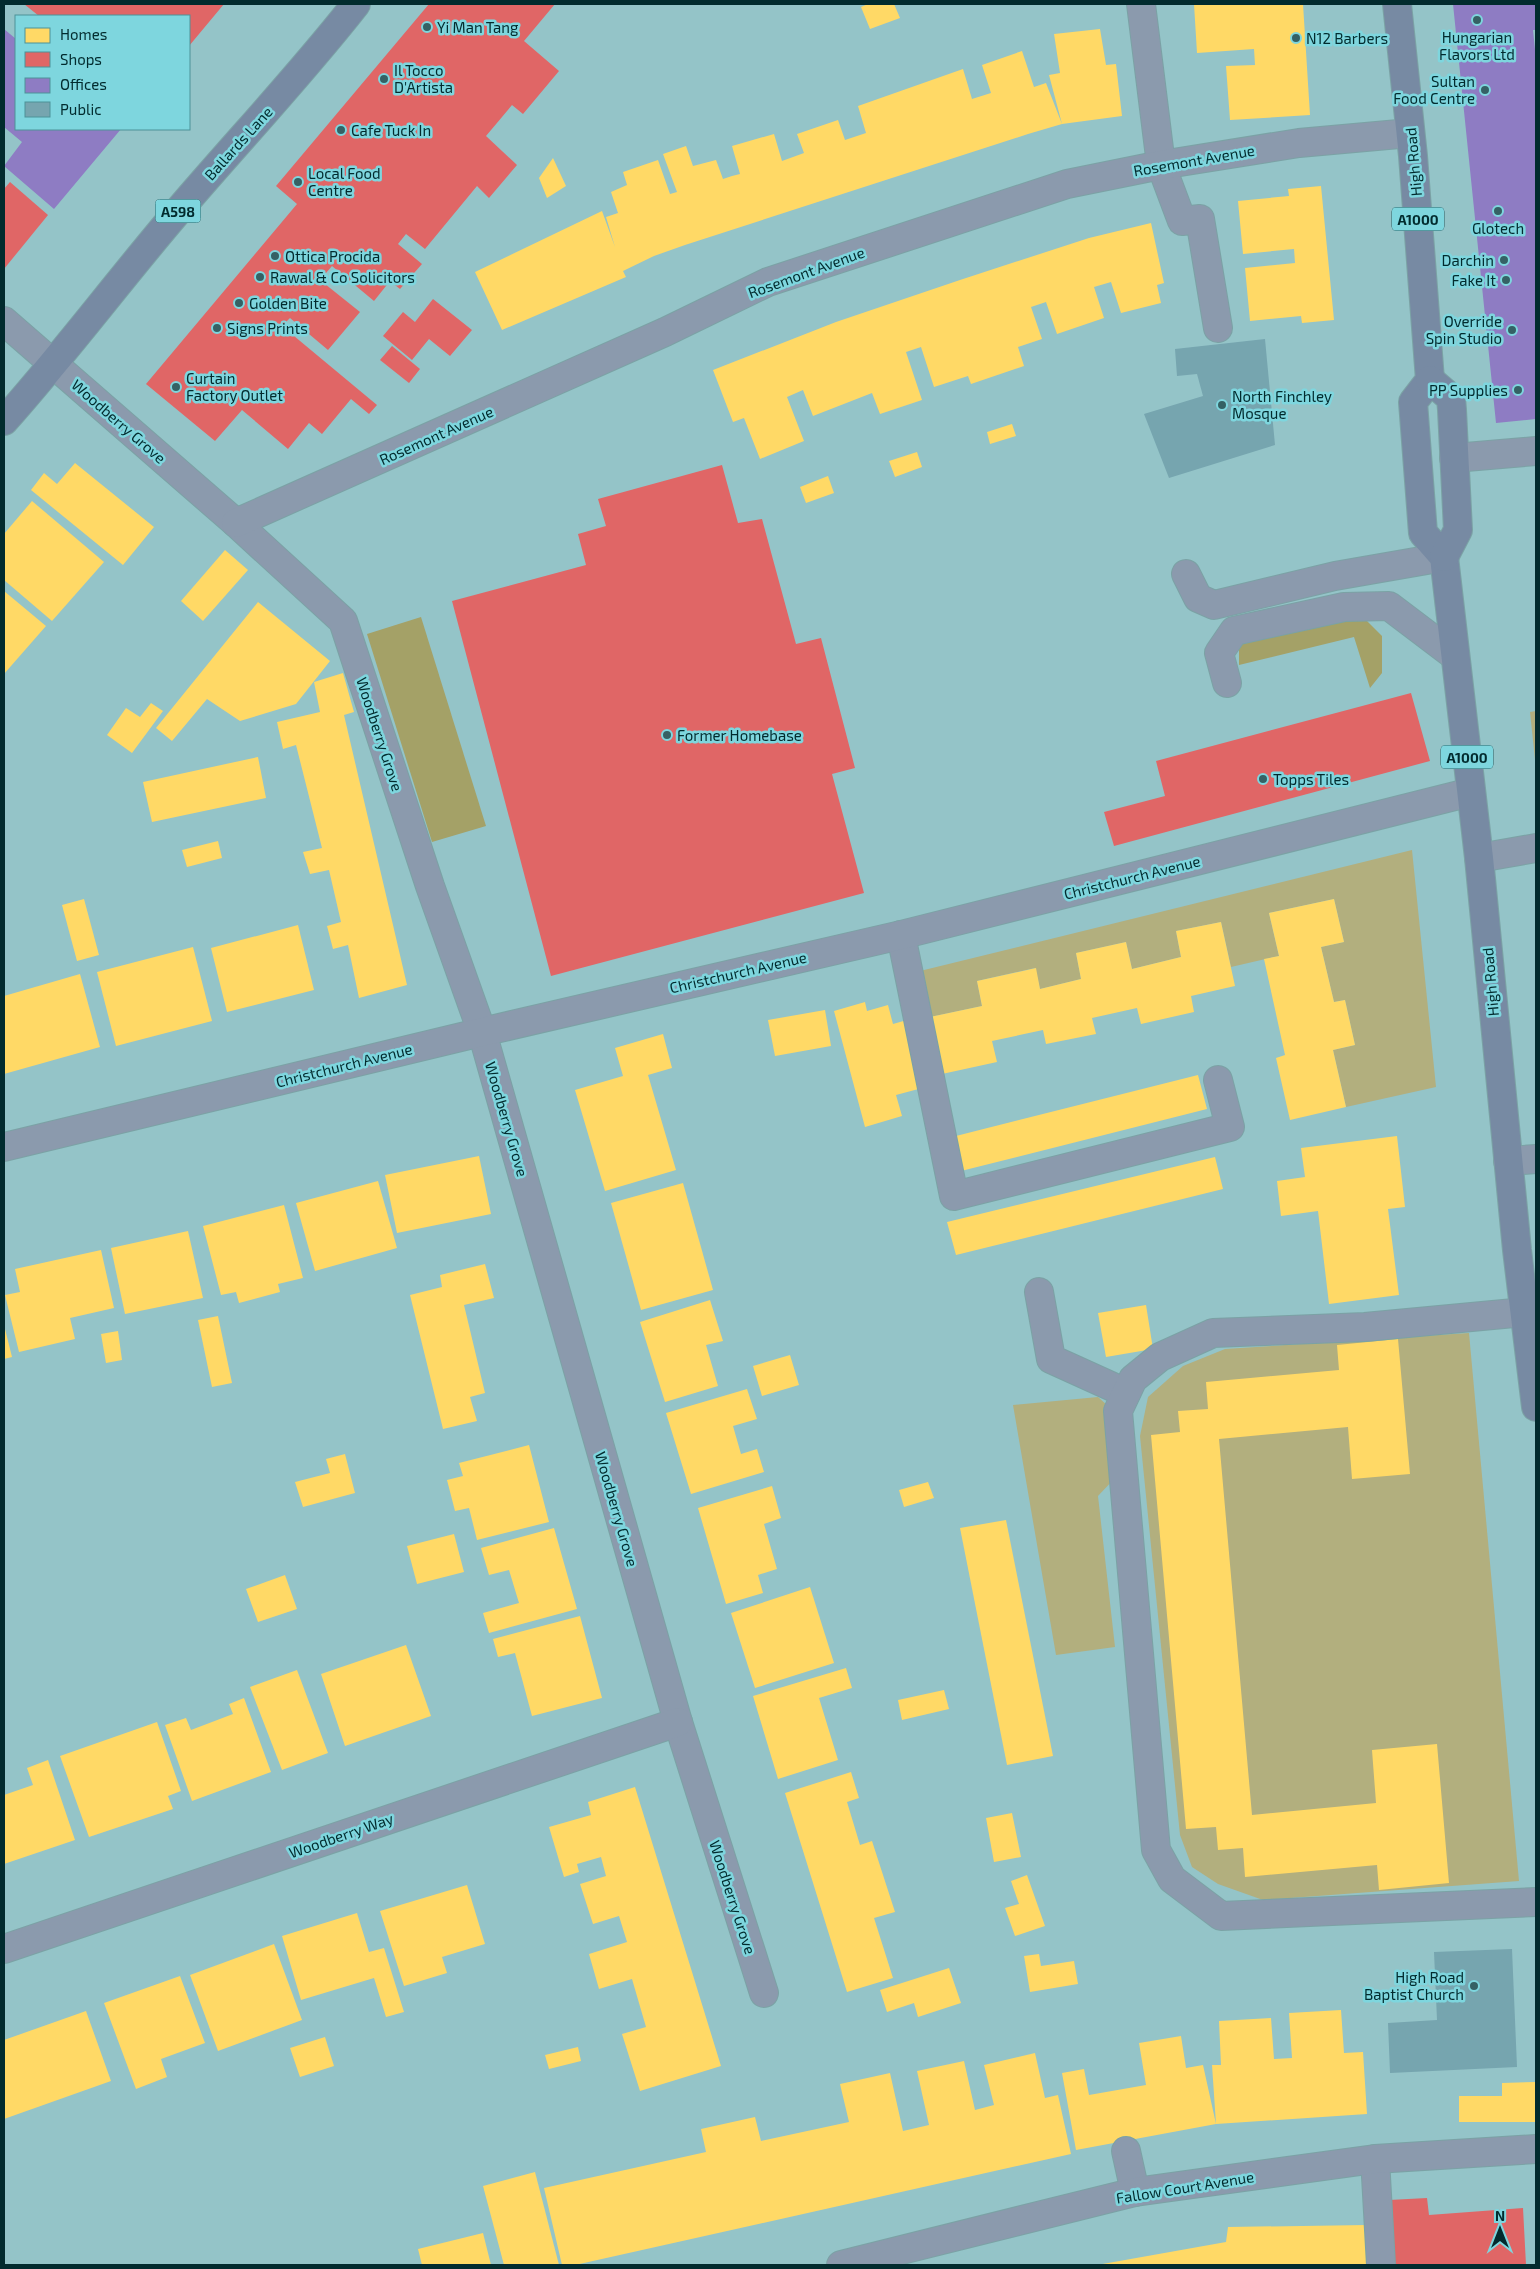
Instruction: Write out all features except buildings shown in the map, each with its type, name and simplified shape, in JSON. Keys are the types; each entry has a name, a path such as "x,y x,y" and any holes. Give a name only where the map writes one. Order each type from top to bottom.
{"main road":[{"name":"Ballards Lane","path":"4,421 54,364 147,248 309,64 356,4"},
{"name":"High Road","path":"1397,4 1410,133 1430,380"},
{"path":"1430,380 1451,398 1458,530 1444,557 1423,533 1413,402 1430,380"},
{"name":"High Road","path":"1444,557 1479,858 1508,1161 1536,1407"}],"street":[{"path":"1141,4 1161,165 1182,221 1200,218 1218,328"},
{"name":"Rosemont Avenue","path":"236,523 665,332 768,282 1067,184 1161,165 1299,143 1410,133"},
{"name":"Woodberry Grove","path":"4,321 236,523 343,621 430,886 482,1032 678,1722 764,1993"},
{"path":"1454,458 1536,452"},
{"path":"1186,574 1198,598 1214,605 1335,576 1444,557"},
{"path":"1227,683 1219,653 1234,631 1344,607 1389,606 1455,656"},
{"name":"Christchurch Avenue","path":"4,1147 482,1032 901,935 1471,792"},
{"path":"1479,858 1536,848"},
{"path":"901,935 954,1196 1230,1127 1218,1080"},
{"path":"1508,1161 1536,1159"},
{"path":"1039,1292 1051,1359 1126,1393"},
{"path":"1525,1312 1365,1326 1213,1333 1160,1357 1133,1379 1118,1411 1156,1850 1172,1879 1221,1916 1536,1902"},
{"name":"Woodberry Way","path":"4,1949 678,1722"},
{"name":"Fallow Court Avenue","path":"841,2265 1135,2192 1375,2159 1536,2149"},
{"path":"1126,2151 1135,2192"},
{"path":"1375,2159 1381,2265"}],"shaded area":[{"path":"1360,614 1382,636 1382,673 1370,688 1354,637 1239,665 1239,643"},
{"path":"421,617 486,826 432,842 367,634"},
{"path":"1536,711 1536,769 1530,712"},
{"path":"1412,850 1436,1087 1346,1107 1333,1050 1355,1045 1345,1000 1334,1002 1321,947 1344,942 1334,899 1269,913 1279,956 1231,967 1221,922 1176,931 1181,957 1132,969 1126,942 1076,953 1081,979 1040,989 1035,968 977,981 982,1006 930,1017 920,971"},
{"path":"1469,1333 1519,1881 1263,1900 1218,1884 1192,1867 1180,1835 1140,1436 1148,1397 1183,1366 1225,1349"},
{"path":"1098,1397 1108,1406 1115,1478 1098,1496 1115,1647 1056,1655 1013,1405"}],"place":[{"name":"Hungarian Flavors Ltd","path":"1477,20"},
{"name":"Yi Man Tang","path":"427,27"},
{"name":"N12 Barbers","path":"1296,38"},
{"name":"Il Tocco D'Artista","path":"384,79"},
{"name":"Sultan Food Centre","path":"1485,90"},
{"name":"Cafe Tuck In","path":"341,130"},
{"name":"Local Food Centre","path":"298,182"},
{"name":"Glotech","path":"1498,211"},
{"name":"Ottica Procida","path":"275,256"},
{"name":"Darchin","path":"1504,260"},
{"name":"Rawal & Co Solicitors","path":"260,277"},
{"name":"Fake It","path":"1506,280"},
{"name":"Golden Bite","path":"239,303"},
{"name":"Signs Prints","path":"217,328"},
{"name":"Override Spin Studio","path":"1512,330"},
{"name":"Curtain Factory Outlet","path":"176,387"},
{"name":"PP Supplies","path":"1518,390"},
{"name":"North Finchley Mosque","path":"1222,405"},
{"name":"Former Homebase","path":"667,735"},
{"name":"Topps Tiles","path":"1263,779"},
{"name":"High Road Baptist Church","path":"1474,1986"}]}
